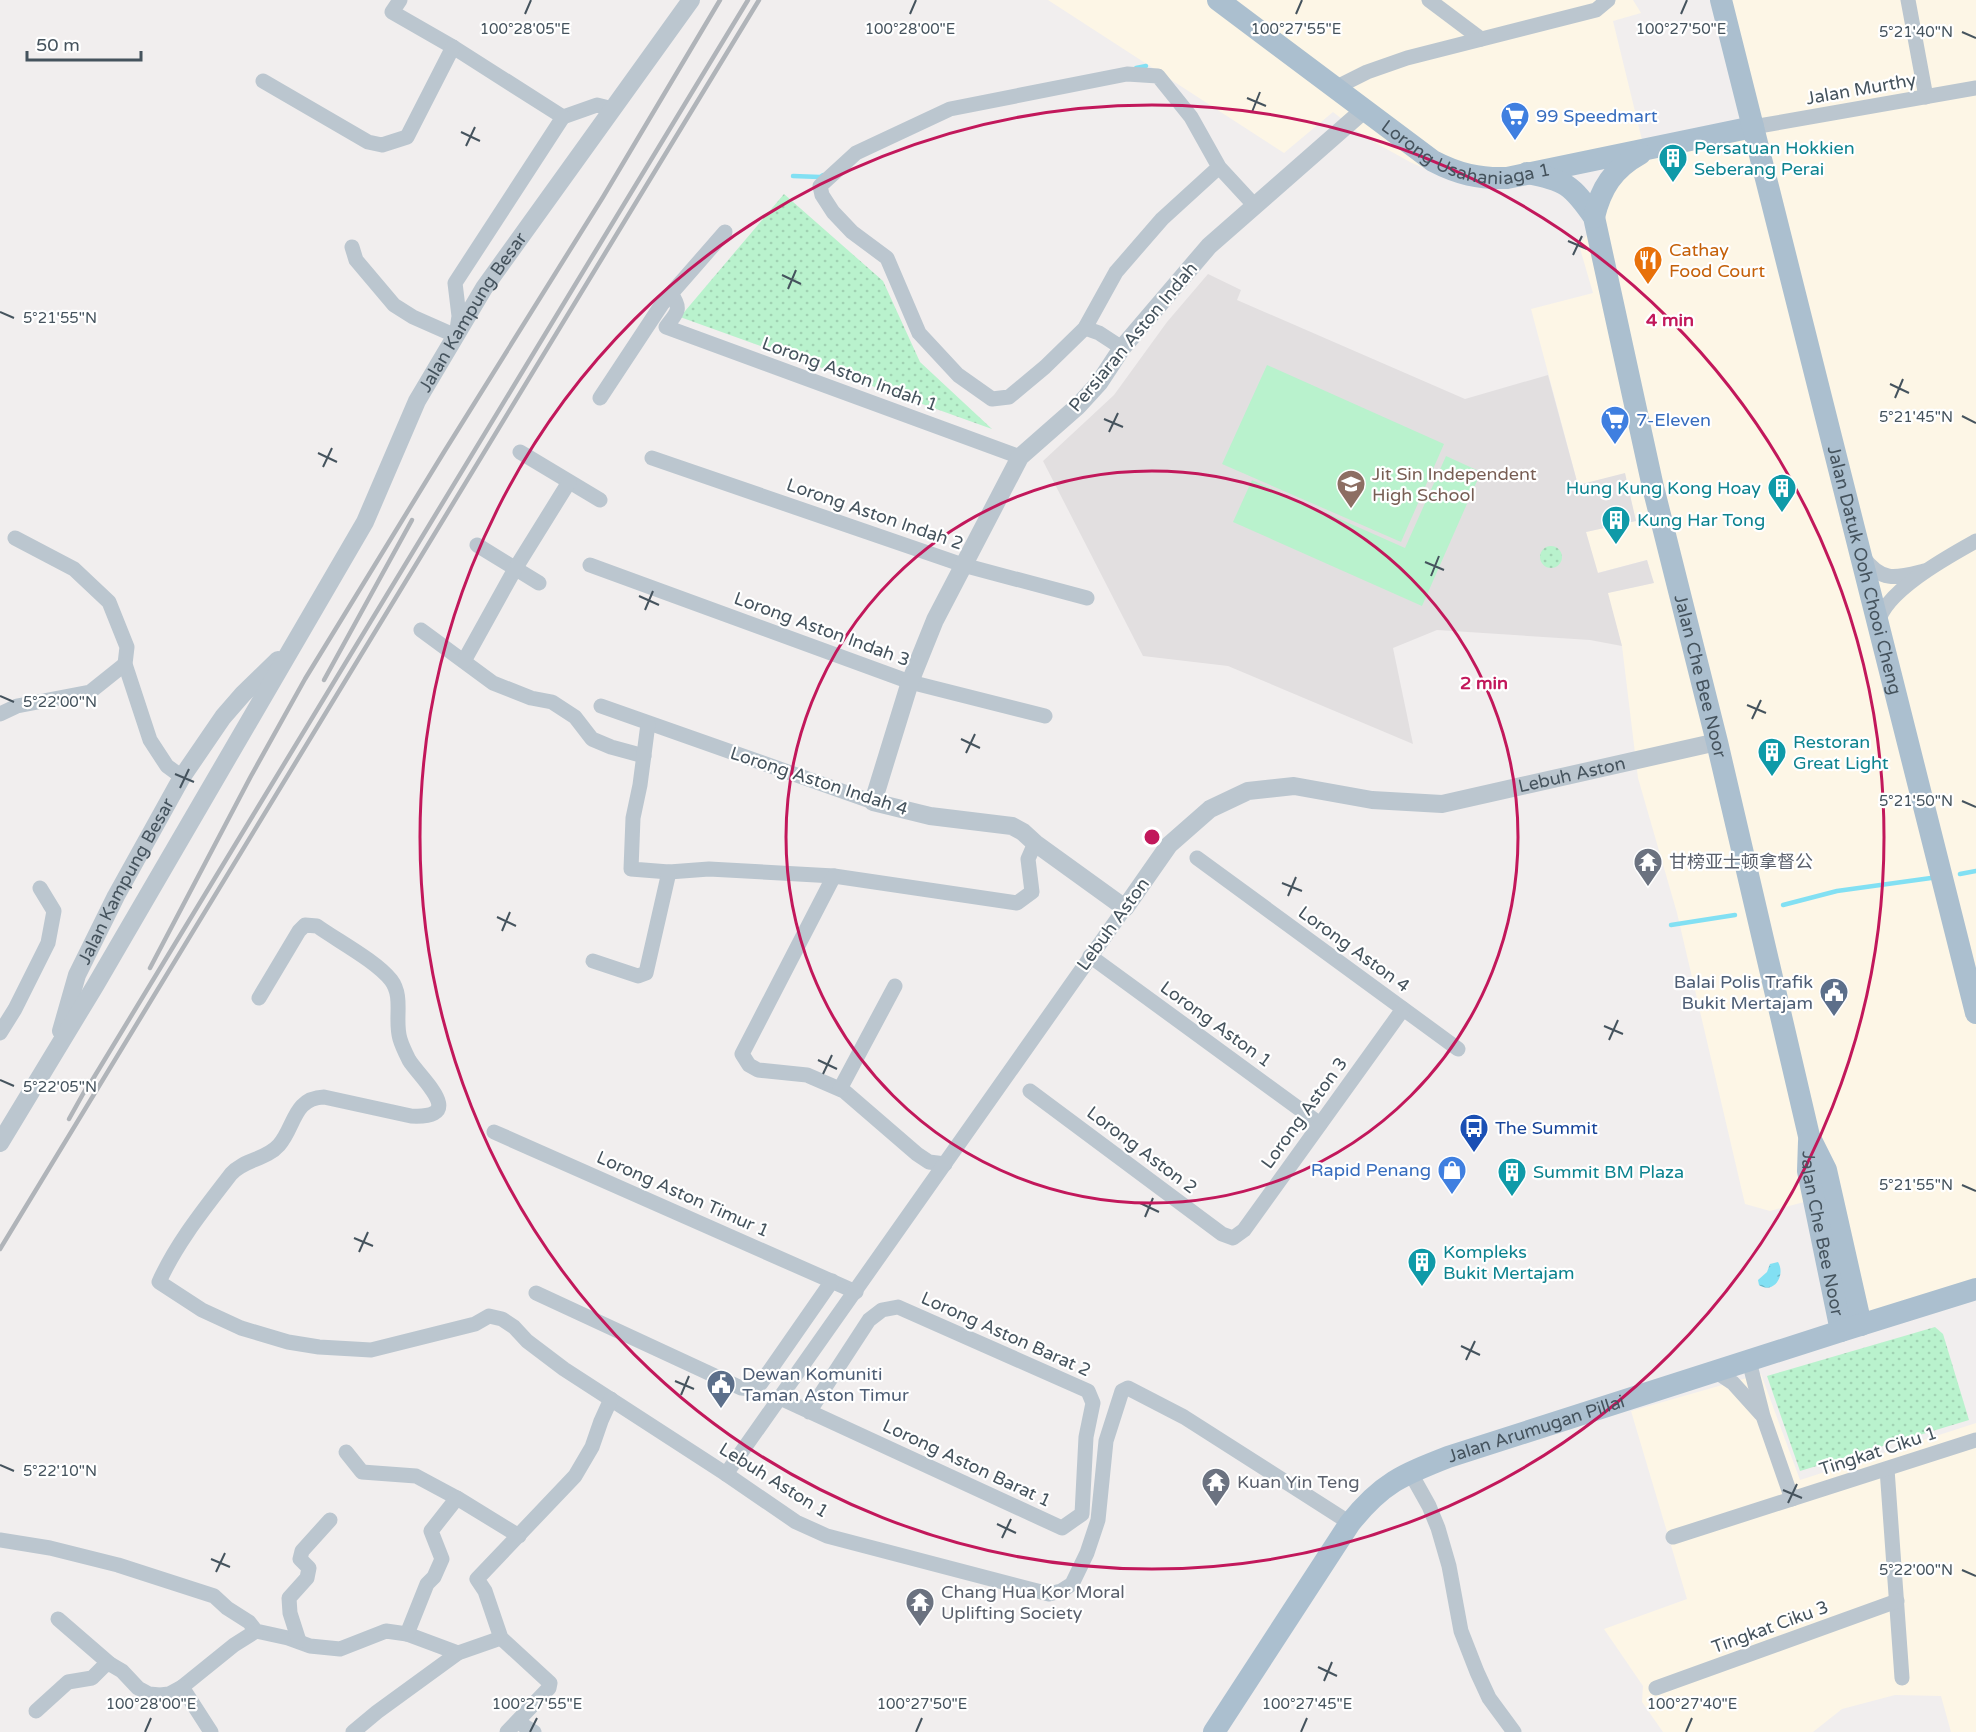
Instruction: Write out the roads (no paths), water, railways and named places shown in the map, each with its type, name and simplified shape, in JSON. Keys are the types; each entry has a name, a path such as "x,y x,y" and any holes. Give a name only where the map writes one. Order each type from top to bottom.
{"main road":[{"name":"Lorong Usahaniaga 1","path":"1218,0 1433,161 1468,176 1488,179 1508,178 1753,127"},
{"name":"Jalan Datuk Ooh Chooi Cheng","path":"1721,0 1976,1013"},
{"path":"1593,217 1601,193 1612,175 1631,159 1652,148"},
{"path":"1527,173 1554,178 1574,190 1593,217"},
{"name":"Jalan Che Bee Noor","path":"1593,217 1653,487 1717,742 1809,1136 1808,1172 1817,1220 1851,1328"},
{"name":"Jalan Arumugan Pillai","path":"1214,1732 1350,1522 1365,1503 1387,1484 1448,1457 1976,1290"}],"street":[{"path":"400,0 392,12 453,47 563,117"},
{"name":"Jalan Kampung Besar","path":"0,1143 365,522 417,401 484,288 691,0"},
{"path":"1429,0 1481,39"},
{"path":"1335,88 1368,72 1407,58 1596,10 1608,0"},
{"path":"1908,0 1926,97"},
{"path":"263,81 368,142 382,145 407,137 453,47"},
{"path":"1219,167 1162,219 1116,272 1085,328 1045,367 1009,397 992,399 958,375 919,333 887,258 852,232 833,212 822,195 820,186 856,153 950,109 1127,74 1158,76 1191,117 1219,167 1255,206"},
{"name":"Jalan Murthy","path":"1753,127 1975,90"},
{"path":"352,247 356,260 394,305 413,317 456,336 459,316 455,283 563,117 597,105 613,109"},
{"name":"Persiaran Aston Indah","path":"873,802 910,682 935,620 1020,457 1099,383 1122,348 1209,246 1364,110"},
{"path":"600,398 671,294 725,232"},
{"name":"Lorong Aston Indah 1","path":"671,294 678,308 666,327 1020,457"},
{"path":"1085,328 1099,333 1122,348"},
{"path":"520,453 600,500"},
{"name":"Lorong Aston Indah 2","path":"652,458 963,565 1087,598"},
{"path":"464,661 569,482"},
{"path":"15,538 74,569 109,602 127,647 125,664 150,740 167,766 182,777"},
{"path":"1878,624 1885,606 1927,570 1976,540"},
{"path":"477,545 539,583"},
{"path":"1861,554 1872,570 1882,574 1903,576 1927,570"},
{"name":"Lorong Aston Indah 3","path":"590,565 910,682 1045,716"},
{"path":"422,630 493,683 531,698 552,702 575,717 592,739 644,756"},
{"name":"Jalan Kampung Besar","path":"57,1049 77,975 116,896 182,777 236,702 293,646"},
{"path":"0,714 17,706 90,692 125,664"},
{"name":"Lorong Aston Indah 4","path":"602,706 873,802 930,816 1011,826 1023,832 1125,908"},
{"path":"648,724 633,818 631,869 669,872 709,869 834,876 1017,903 1032,892 1028,859 1035,843"},
{"name":"Lebuh Aston","path":"726,1474 1169,845 1210,809 1248,791 1294,786 1371,800 1442,804 1717,742"},
{"name":"Lorong Aston 4","path":"1197,858 1458,1049"},
{"path":"593,962 639,976 646,973 669,872"},
{"path":"834,876 742,1054 749,1065 758,1070 807,1075 840,1089 917,1154 929,1162 945,1164"},
{"path":"0,1033 15,1009 48,943 54,911 40,888"},
{"name":"Lebuh Aston 1","path":"259,998 299,931 305,925 317,926 384,972 393,983 398,1008 399,1037 410,1060 436,1093 439,1102 435,1112 424,1116 411,1116 324,1097 314,1098 304,1103 294,1117 285,1138 276,1148 237,1166 193,1222 159,1282 202,1310 241,1328 288,1342 319,1347 371,1350 475,1324 489,1316 502,1319 564,1369 796,1522 827,1536 1049,1594 1061,1591 1072,1584 1087,1553 1098,1520 1106,1441 1122,1391 1128,1389 1184,1417 1350,1522"},
{"name":"Lorong Aston 1","path":"1090,956 1320,1124"},
{"path":"840,1089 895,986"},
{"name":"Lorong Aston 3","path":"1233,1238 1244,1230 1403,1009"},
{"name":"Lorong Aston 2","path":"1030,1091 1222,1234 1233,1238"},
{"name":"Lorong Aston Timur 1","path":"495,1132 856,1292"},
{"path":"536,1293 741,1388 753,1389 761,1383 832,1281"},
{"name":"Lorong Aston Barat 2","path":"809,1412 869,1320 882,1310 898,1306 1088,1391 1093,1403 1091,1419"},
{"path":"1749,1361 1763,1416 1792,1499"},
{"path":"1715,1371 1732,1383 1763,1416"},
{"name":"Lorong Aston Barat 1","path":"780,1398 1062,1528 1082,1514 1086,1437 1091,1419"},
{"path":"512,1727 549,1688 550,1683 501,1638 485,1591 477,1579 575,1476 592,1447 610,1399"},
{"name":"Tingkat Ciku 1","path":"1672,1537 1976,1440"},
{"path":"346,1452 362,1472 416,1476 519,1536"},
{"path":"1887,1468 1902,1678"},
{"path":"1410,1472 1438,1528 1449,1566 1461,1631 1477,1672 1488,1698 1514,1732"},
{"path":"407,1634 427,1584 434,1577 442,1559 431,1530 457,1498"},
{"path":"299,1641 290,1613 290,1598 307,1578 309,1568 300,1559 302,1551 330,1520"},
{"path":"0,1540 50,1548 118,1565 214,1596 227,1608 249,1622 256,1631 299,1641 310,1646 340,1649 386,1631 407,1634 458,1653"},
{"name":"Tingkat Ciku 3","path":"1656,1688 1897,1601"},
{"path":"57,1619 110,1664 122,1671 138,1688 149,1694 160,1695 169,1694 182,1687 234,1645 256,1631"},
{"path":"353,1732 458,1653 501,1638"},
{"path":"36,1711 68,1682 92,1678 104,1666 110,1664"},
{"path":"182,1687 212,1732"},
{"path":"512,1727 534,1732"}],"water":[{"path":"1778,1262 1781,1272 1774,1286 1759,1285 1758,1280 1767,1272 1770,1264"}],"waterway":[{"path":"1136,68 1146,66"},
{"path":"793,176 820,177 823,175"},
{"path":"1960,874 1976,871"},
{"path":"1783,905 1837,891 1931,878"},
{"path":"1671,925 1735,915"}],"railway":[{"path":"150,968 305,679 603,197 720,0"},
{"path":"85,1092 748,0"},
{"path":"0,1249 759,0"},
{"path":"324,680 412,520"},
{"path":"69,1119 88,1085"}],"place":[{"name":"99 Speedmart","path":"1515,142"},
{"name":"Persatuan Hokkien Seberang Perai","path":"1673,184"},
{"name":"Cathay Food Court","path":"1648,286"},
{"name":"7-Eleven","path":"1615,446"},
{"name":"Jit Sin Independent High School","path":"1351,510"},
{"name":"Hung Kung Kong Hoay","path":"1782,514"},
{"name":"Kung Har Tong","path":"1616,546"},
{"name":"Restoran Great Light","path":"1772,778"},
{"name":"甘榜亚士顿拿督公","path":"1648,888"},
{"name":"Balai Polis Trafik Bukit Mertajam","path":"1834,1018"},
{"name":"The Summit","path":"1474,1154"},
{"name":"Rapid Penang","path":"1452,1196"},
{"name":"Summit BM Plaza","path":"1512,1198"},
{"name":"Kompleks Bukit Mertajam","path":"1422,1288"},
{"name":"Dewan Komuniti Taman Aston Timur","path":"721,1410"},
{"name":"Kuan Yin Teng","path":"1216,1508"},
{"name":"Chang Hua Kor Moral Uplifting Society","path":"920,1628"}]}
